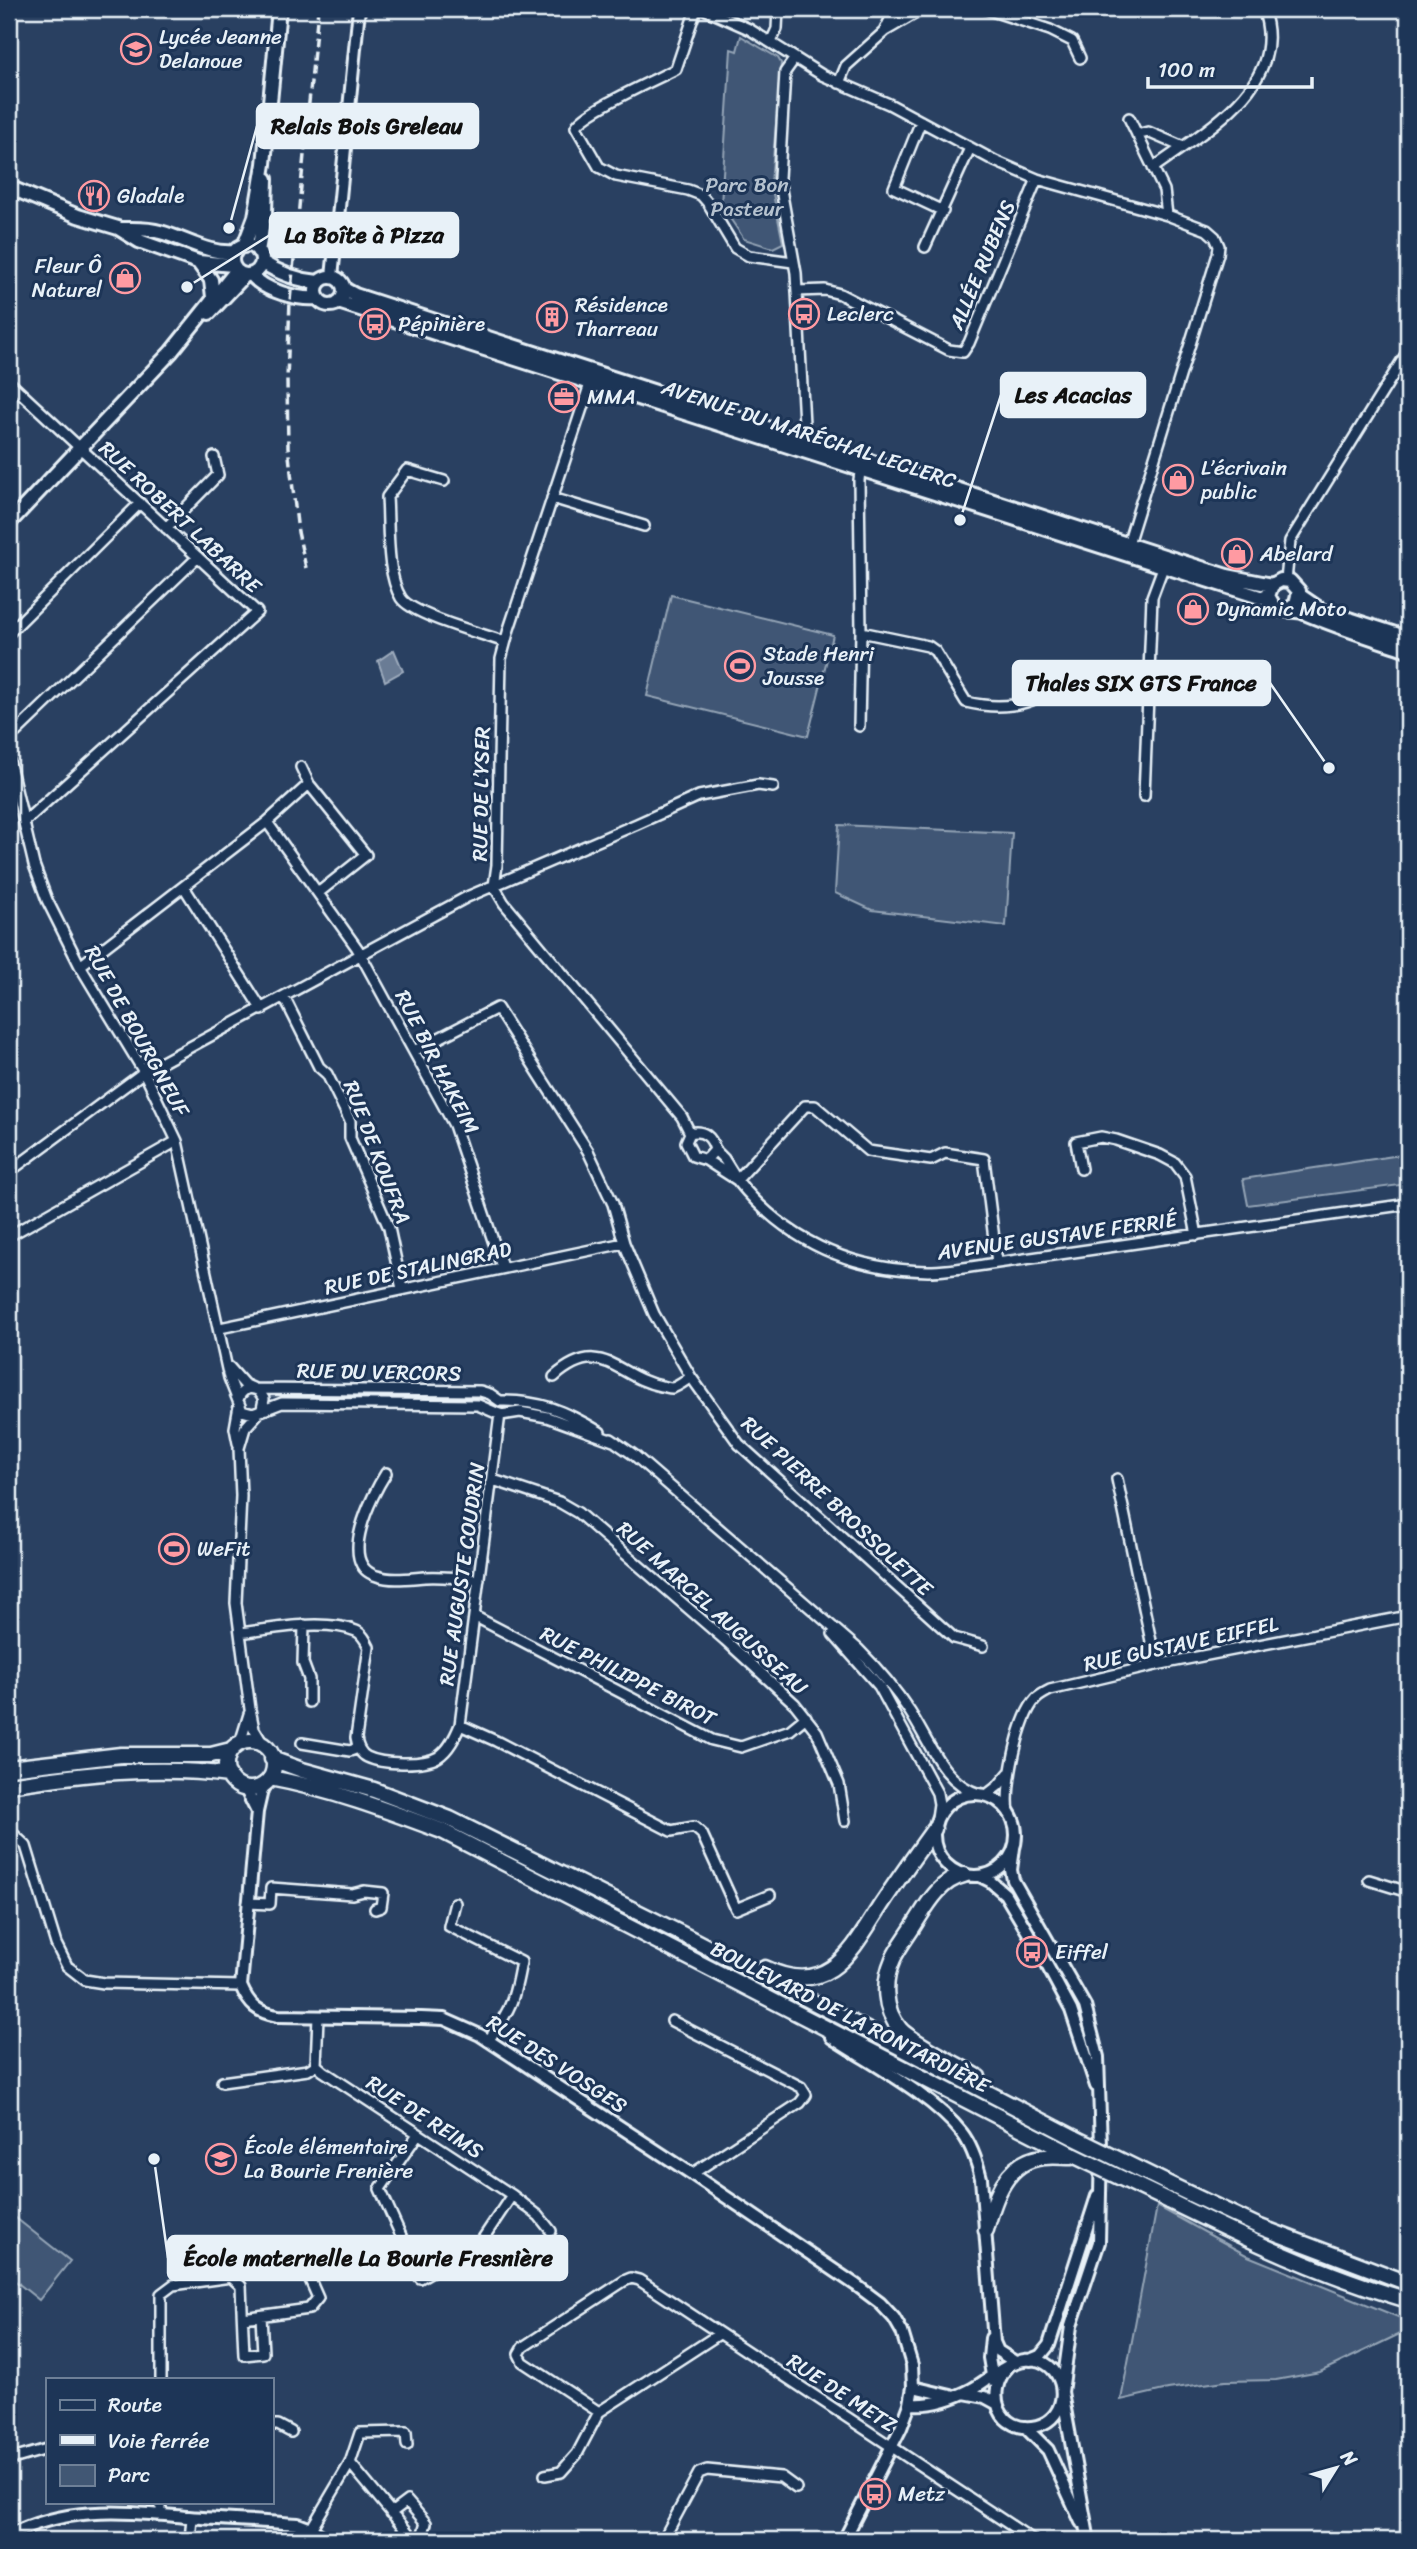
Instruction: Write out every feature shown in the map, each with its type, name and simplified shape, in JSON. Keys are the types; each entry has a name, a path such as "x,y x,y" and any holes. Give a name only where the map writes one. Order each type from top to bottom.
{"main road":[{"path":"197,321 212,311 241,271 240,249 255,217 264,163 279,9"},
{"path":"118,228 139,241 198,262 241,271 258,270 267,188 264,163"},
{"path":"9,187 78,216 118,228 158,231 228,253 252,247 275,271 296,279 318,282"},
{"path":"198,262 211,279 214,297"},
{"path":"9,523 197,321 214,297 241,271"},
{"name":"AVENUE DU MARÉCHAL LECLERC","path":"241,271 272,289 318,298 330,305 338,302 790,448 861,465 1165,562 1272,585"},
{"path":"318,298 318,282 325,277 332,277"},
{"name":"AVENUE DU MARÉCHAL LECLERC","path":"332,277 340,281 344,289 367,299 803,440 861,465"},
{"path":"338,302 344,289"},
{"name":"AVENUE DU MARÉCHAL LECLERC","path":"1165,562 1235,590 1269,600"},
{"path":"1288,610 1296,604 1299,596 1297,587 1281,580 1272,585 1268,596 1279,610 1300,611 1326,623 1408,650"},
{"path":"1299,596 1321,610 1408,638"},
{"path":"9,1768 121,1755 211,1755 235,1746 255,1741 263,1744 272,1759 273,1773 266,1782 245,1788 239,1786 229,1775 226,1765 235,1746"},
{"name":"BOULEVARD DE LA RONTARDIÈRE","path":"272,1759 374,1790 450,1819 1173,2186 1260,2227 1408,2283"},
{"path":"9,1785 120,1772 202,1771 229,1775"},
{"name":"BOULEVARD DE LA RONTARDIÈRE","path":"266,1782 300,1784 357,1800 442,1831 1075,2156 1254,2243 1382,2293 1408,2300"},
{"path":"681,1934 718,1945 777,1974 799,1978 821,1974 840,1964 854,1949 936,1824"},
{"path":"964,1875 954,1877 940,1888 893,1959 886,1986 888,2009 901,2031 1001,2091 1024,2110"},
{"path":"986,2230 1000,2186 1024,2163 1042,2157 1075,2156"}],"street":[{"path":"332,277 359,9"},
{"path":"696,9 676,69 610,102 578,121 576,127 599,167 616,176 701,195 735,248 749,256 793,262"},
{"path":"704,9 749,29 839,83 1037,179 1167,215 1207,230 1214,237 1219,246 1218,254 1126,550"},
{"path":"771,42 778,29 778,9"},
{"path":"884,32 895,9"},
{"path":"839,83 842,73 854,57 884,32 923,9"},
{"path":"986,9 1049,30 1072,41 1080,58"},
{"path":"1153,168 1232,111 1261,70 1268,40 1268,24 1263,9"},
{"path":"790,448 803,440 797,291 779,178 785,72 795,58"},
{"path":"1129,118 1164,190 1167,215"},
{"path":"921,121 894,188 943,211"},
{"path":"1137,135 1148,132 1183,147"},
{"path":"925,247 970,148"},
{"name":"ALLÉE RUBENS","path":"797,291 825,290 840,294 950,351 963,352 1037,179"},
{"path":"1286,580 1290,541 1408,351"},
{"path":"590,384 611,377"},
{"name":"RUE ROBERT LABARRE","path":"9,382 257,612 24,822"},
{"name":"RUE DE L’YSER","path":"9,1172 144,1072 467,897 494,886 497,865 501,659 590,384"},
{"path":"166,528 218,475 214,457"},
{"path":"859,726 861,465"},
{"path":"444,481 407,470 387,497 394,582 402,600 415,610 505,642"},
{"path":"552,498 644,527"},
{"path":"9,633 140,503"},
{"path":"9,735 16,732 198,557"},
{"path":"1144,796 1152,597 1165,562"},
{"path":"861,632 928,646 935,651 966,702 1018,706 1032,700 1040,677"},
{"name":"RUE DE BOURGNEUF","path":"9,760 34,865 47,900 80,966 144,1072 177,1141 229,1378 238,1403 235,1429 239,1448 241,1496 236,1603 250,1709 254,1729 263,1744"},
{"path":"301,767 309,784 366,855 318,893"},
{"path":"80,966 267,822 309,784"},
{"path":"690,1133 681,1117 504,903 494,886 699,796 758,785 773,787"},
{"path":"9,814 21,810"},
{"name":"RUE BIR HAKEIM","path":"267,822 360,955 454,1125 502,1268"},
{"path":"184,887 262,1010"},
{"name":"RUE DE KOUFRA","path":"284,997 350,1121 350,1138 389,1228 402,1289"},
{"name":"RUE PIERRE BROSSOLETTE","path":"414,1051 497,1008 589,1152 613,1204 624,1243 654,1314 718,1418 739,1444 954,1638 983,1647"},
{"path":"737,1180 805,1106 815,1106 867,1151 931,1160 945,1153 984,1158 998,1264"},
{"path":"690,1133 704,1133 713,1143 715,1150 706,1160 693,1156 688,1149 686,1138 690,1133"},
{"path":"1081,1169 1076,1142 1101,1137 1160,1155 1175,1163 1185,1176 1197,1235"},
{"path":"9,1236 177,1141"},
{"name":"AVENUE GUSTAVE FERRIÉ","path":"715,1150 737,1180 778,1223 796,1235 865,1265 896,1270 931,1271 998,1264 1408,1204"},
{"name":"AVENUE GUSTAVE FERRIÉ","path":"706,1160 737,1180"},
{"name":"RUE DE STALINGRAD","path":"220,1328 624,1243"},
{"path":"554,1377 569,1364 595,1358 615,1364 652,1384 671,1388 691,1377"},
{"path":"228,1366 235,1376 259,1391 264,1399 258,1412 247,1414 238,1403 243,1390 255,1389"},
{"name":"RUE DU VERCORS","path":"255,1389 480,1391 503,1401 528,1401 580,1420 634,1455 858,1649 884,1676 911,1713 948,1775 965,1790 982,1795"},
{"name":"RUE AUGUSTE COUDRIN","path":"460,1726 502,1414 496,1405 503,1401"},
{"name":"RUE DU VERCORS","path":"258,1412 282,1403 465,1404 485,1407 502,1414 520,1412 547,1417 616,1442"},
{"name":"RUE DE BOURGNEUF","path":"239,1448 245,1428 258,1412"},
{"path":"386,1473 370,1499 362,1524 359,1561 364,1570 377,1576 388,1577 479,1580"},
{"path":"1117,1479 1156,1665"},
{"name":"RUE MARCEL AUGUSSEAU","path":"493,1480 559,1502 578,1513 725,1640 806,1717 817,1732 839,1784 845,1821"},
{"name":"RUE DU VERCORS","path":"787,1588 867,1670 879,1686 937,1793 939,1804 936,1824"},
{"name":"RUE PHILIPPE BIROT","path":"474,1616 712,1740 741,1747 790,1730 806,1717"},
{"name":"RUE GUSTAVE EIFFEL","path":"1009,1813 1007,1792 1011,1769 1027,1713 1037,1698 1050,1690 1156,1665 1408,1616"},
{"path":"304,1625 303,1663 309,1679 309,1702"},
{"path":"241,1633 319,1625 357,1631 365,1638 369,1647 356,1738 358,1748 366,1756 413,1764 425,1762 438,1757 448,1748 460,1726 496,1741 671,1831 694,1826 702,1834 736,1909 770,1895"},
{"name":"RUE DE BOURGNEUF","path":"235,1746 250,1709"},
{"path":"302,1743 350,1751 358,1748"},
{"name":"RUE GUSTAVE EIFFEL","path":"982,1795 1006,1778 1011,1769"},
{"path":"9,1830 26,1846 57,1944 67,1966 85,1980 104,1983 241,1986 257,1812 266,1782"},
{"path":"245,1788 257,1812"},
{"path":"800,2015 926,2101 964,2135 975,2157 981,2178 992,2332 989,2358 996,2397 1004,2417 1025,2427 1035,2427 1052,2418 1058,2411 1071,2326 1099,2242 1101,2223 1099,2190 1100,2103 1098,2057 1085,2006 1013,1880 1011,1864 1014,1824 1009,1813 1001,1804 982,1795 966,1795 954,1799 944,1807 936,1824 937,1852 944,1862 964,1875 980,1876 1005,1894 1071,2010 1088,2057 1100,2103"},
{"path":"980,1876 1001,1867 1014,1848"},
{"path":"1369,1881 1408,1892"},
{"path":"248,1903 270,1904 271,1888 352,1894 364,1891 383,1894 381,1908 375,1909"},
{"path":"455,1903 449,1926 521,1962 515,1999 488,2041"},
{"name":"RUE DES VOSGES","path":"241,1986 246,2000 264,2014 444,2020 462,2026 692,2174 880,2303 894,2318 908,2347 913,2387 910,2404 892,2447 844,2540"},
{"path":"222,2082 308,2070 316,2065 318,2017"},
{"path":"673,2021 801,2087 806,2095 800,2104 692,2174"},
{"name":"RUE DE REIMS","path":"316,2065 512,2195 538,2216 551,2231"},
{"path":"418,2133 380,2189 420,2278 480,2243 512,2195"},
{"path":"910,2404 935,2404 1012,2365 1040,2356 1049,2345 1099,2190"},
{"path":"243,2318 309,2309 318,2298 307,2273"},
{"path":"161,2378 162,2294 173,2285 230,2277 241,2286 244,2355 263,2353 261,2316"},
{"name":"RUE DE METZ","path":"598,2412 523,2362 519,2354 523,2347 631,2278 639,2280 1033,2540"},
{"path":"992,2332 998,2351 1012,2365"},
{"path":"545,2475 561,2472 577,2454 598,2412 719,2333"},
{"path":"1030,2360 1040,2361 1056,2374 1062,2392 1089,2538"},
{"path":"996,2397 997,2382 1012,2365"},
{"path":"913,2387 996,2397"},
{"path":"273,2425 291,2432"},
{"path":"1025,2427 1048,2450 1089,2538"},
{"path":"311,2529 350,2463 360,2433 405,2431 407,2445"},
{"path":"9,2460 46,2449"},
{"path":"350,2463 391,2513"},
{"path":"663,2540 699,2473 707,2470 781,2477 796,2488"},
{"path":"161,2504 161,2515"},
{"path":"9,2535 31,2525 84,2512 298,2524 328,2540"},
{"path":"190,2540 192,2518"}],"green space":[{"name":"Parc Bon Pasteur","path":"741,36 778,58 781,63 771,184 783,243 773,248 744,239 721,205 731,49 737,51"},
{"name":"Stade Henri Jousse","path":"671,595 833,635 808,736 647,696"},
{"path":"839,825 1012,833 1006,926 872,910 835,893"},
{"path":"1407,1154 1408,1184 1248,1205 1243,1179"},
{"path":"1157,2206 1248,2256 1408,2321 1408,2330 1320,2372 1276,2380 1225,2381 1168,2389 1121,2400"},
{"path":"12,2215 70,2261 39,2300 9,2276 9,2219"}],"shaded area":[{"path":"394,650 403,671 385,681 378,661"}],"railway":[{"path":"306,568 298,532 288,447 287,380 290,301 318,9"}],"place":[{"name":"Lycée Jeanne Delanoue","path":"136,49"},
{"name":"Gladale","path":"94,196"},
{"name":"Relais Bois Greleau","path":"229,228"},
{"name":"Fleur Ô Naturel","path":"125,278"},
{"name":"La Boîte à Pizza","path":"187,287"},
{"name":"Leclerc","path":"804,314"},
{"name":"Résidence Tharreau","path":"552,317"},
{"name":"Pépinière","path":"375,324"},
{"name":"MMA","path":"564,397"},
{"name":"L’écrivain public","path":"1178,480"},
{"name":"Les Acacias","path":"960,520"},
{"name":"Abelard","path":"1237,554"},
{"name":"Dynamic Moto","path":"1193,609"},
{"name":"Stade Henri Jousse","path":"740,666"},
{"name":"Thales SIX GTS France","path":"1329,768"},
{"name":"WeFit","path":"174,1549"},
{"name":"Eiffel","path":"1032,1952"},
{"name":"École maternelle La Bourie Fresnière","path":"154,2159"},
{"name":"École élémentaire La Bourie Frenière","path":"221,2159"},
{"name":"Metz","path":"875,2494"}]}
